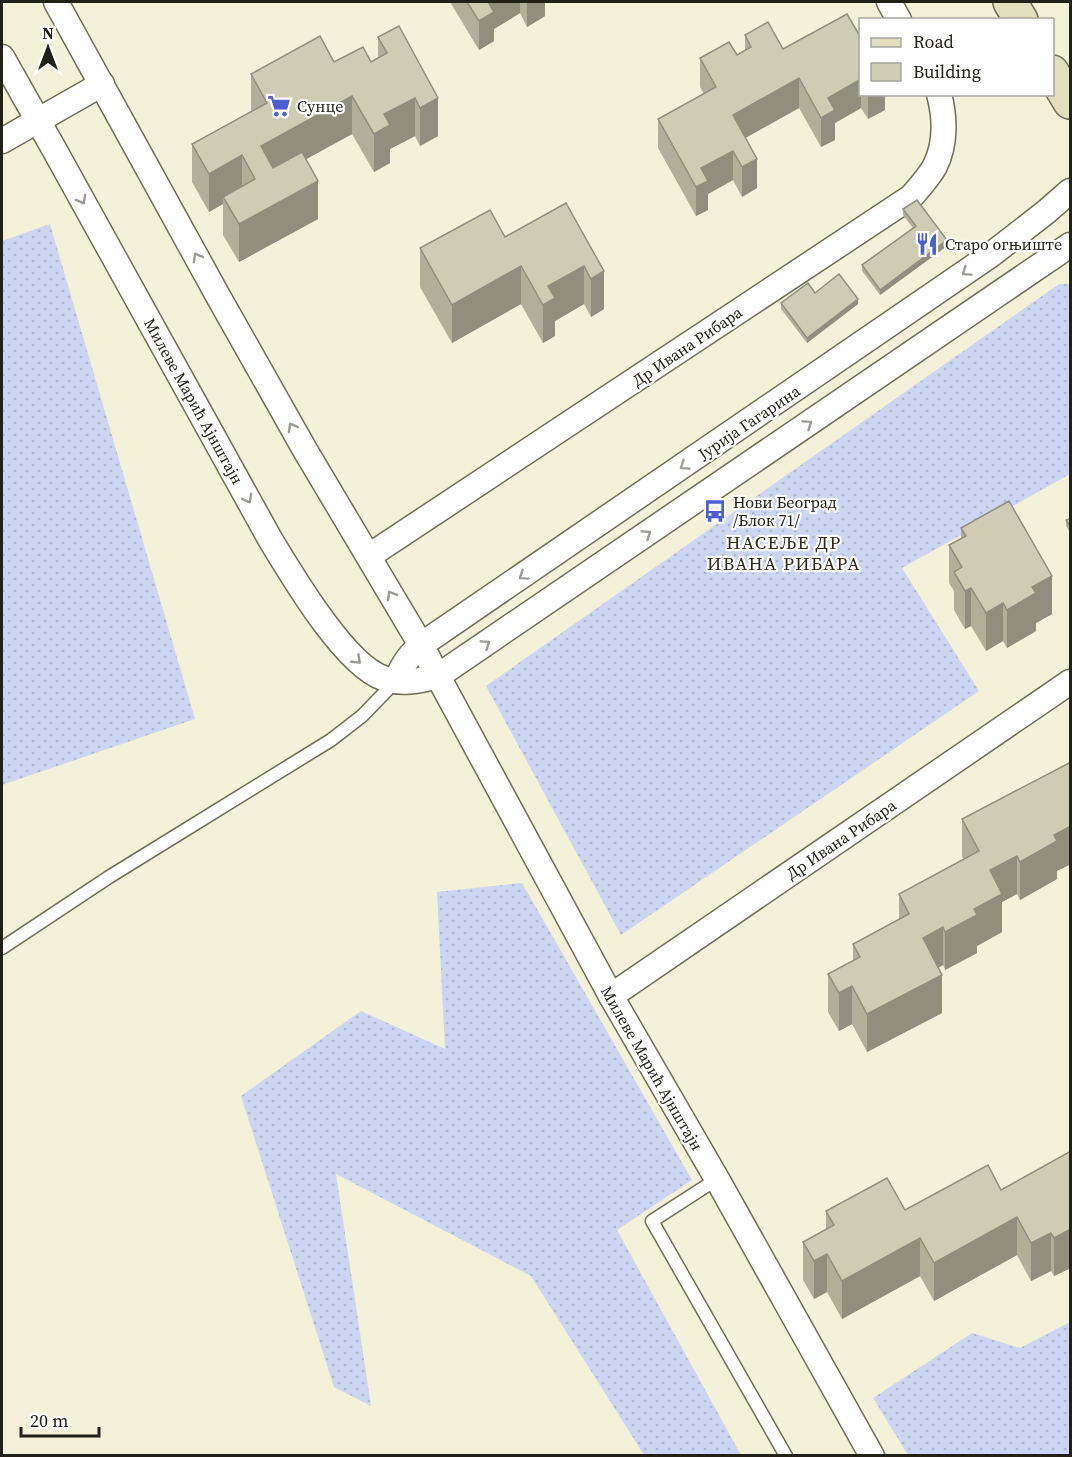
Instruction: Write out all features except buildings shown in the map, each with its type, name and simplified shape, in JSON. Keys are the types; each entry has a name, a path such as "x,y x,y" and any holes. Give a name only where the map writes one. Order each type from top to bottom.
{"main road":[{"path":"1010,2 1020,18"},
{"path":"1054,74 1071,102"}],"street":[{"name":"Милеве Марић Ајнштајн","path":"56,2 299,440 421,645 611,996 872,1455"},
{"path":"889,2 898,18"},
{"name":"Милеве Марић Ајнштајн","path":"2,57 270,539 334,634 356,660 370,672 382,678 396,681 420,681 438,676"},
{"path":"2,141 102,84"},
{"name":"Др Ивана Рибара","path":"369,556 911,196 936,165 941,150 943,111 939,96"},
{"name":"Јурија Гагарина","path":"396,681 404,662 421,645 992,254 1071,190"},
{"path":"438,676 1071,245"},
{"name":"Др Ивана Рибара","path":"611,996 1071,682"}],"lane":[{"path":"2,948 109,877 331,740 362,716 396,681"},
{"path":"717,1179 652,1221 786,1455"}],"shaded area":[{"path":"50,224 195,719 2,785 2,241"},
{"path":"1059,284 1070,284 1070,474 902,568 979,691 621,935 486,686"},
{"path":"522,883 692,1180 617,1230 741,1455 644,1455 531,1276 336,1174 371,1406 334,1387 241,1096 361,1011 445,1049 437,892"},
{"path":"1070,1322 1070,1455 908,1455 873,1398 972,1333 1020,1348"}],"place":[{"name":"Сунце","path":"279,106"},
{"name":"Старо огњиште","path":"927,244"},
{"name":"Нови Београд /Блок 71/","path":"715,511"}],"district":[{"name":"НАСЕЉЕ ДР ИВАНА РИБАРА","path":"784,553"}]}
